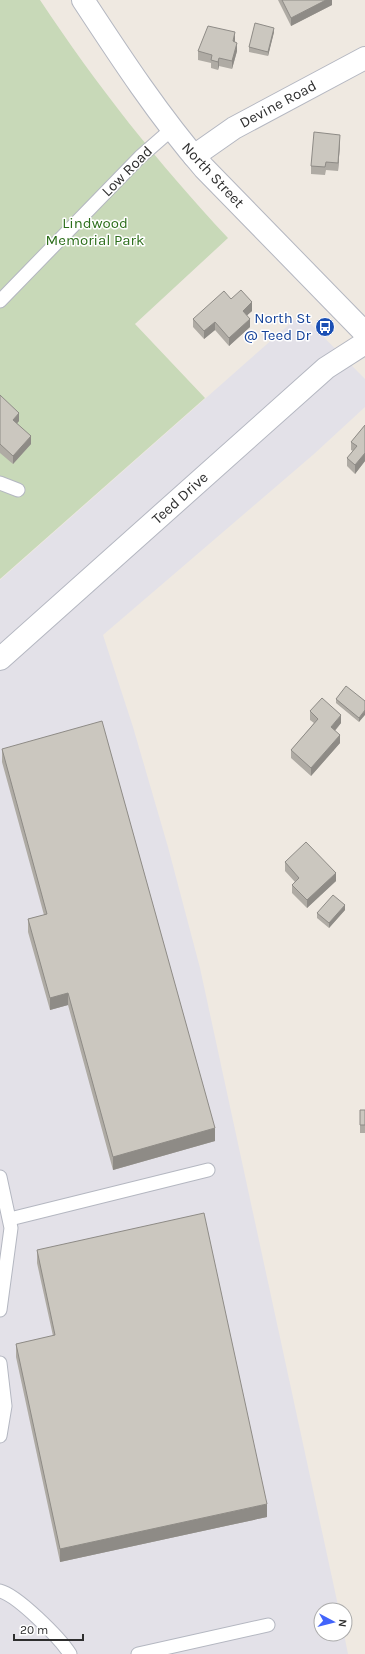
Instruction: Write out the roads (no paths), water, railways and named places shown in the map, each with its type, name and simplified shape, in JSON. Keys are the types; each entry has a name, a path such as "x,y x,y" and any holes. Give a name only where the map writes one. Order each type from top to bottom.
{"street":[{"name":"North Street","path":"83,0 172,130 194,156 365,333"},
{"name":"Devine Road","path":"194,156 234,128 365,58"},
{"name":"Teed Drive","path":"0,659 320,373 338,359 365,343"}],"lane":[{"name":"Low Road","path":"0,301 140,157 172,130"},
{"path":"0,483 18,490"},
{"path":"10,1219 208,1170"},
{"path":"0,1177 10,1219 11,1234 2,1274 0,1310"},
{"path":"0,1363 5,1406 0,1436"},
{"path":"0,1591 16,1600 58,1639 70,1654"},
{"path":"138,1654 268,1625"}],"place":[{"name":"North St @ Teed Dr","path":"325,327"}],"park label":[{"name":"Lindwood Memorial Park","path":"95,232"}]}
